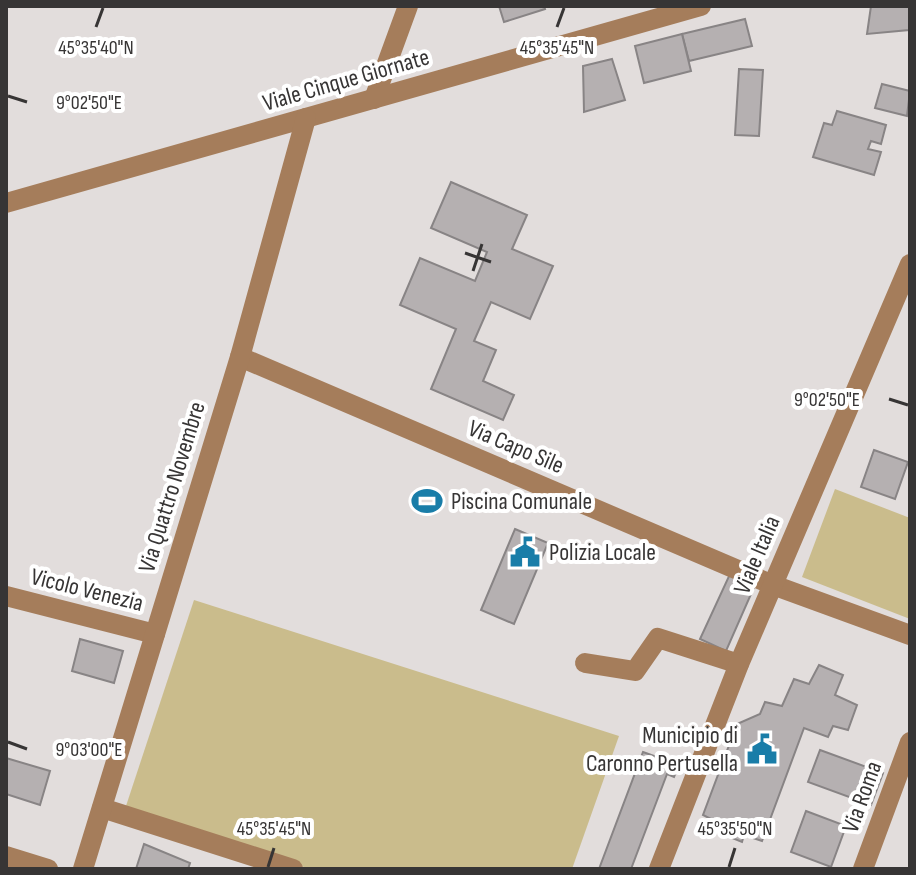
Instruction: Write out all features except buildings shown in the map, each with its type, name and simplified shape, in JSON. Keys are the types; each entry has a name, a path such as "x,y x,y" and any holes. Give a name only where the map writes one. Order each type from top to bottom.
{"street":[{"path":"374,99 408,6"},
{"name":"Viale Cinque Giornate","path":"6,203 701,6"},
{"name":"Via Quattro Novembre","path":"83,869 240,357 306,118"},
{"name":"Viale Italia","path":"659,869 739,664 910,264"},
{"name":"Via Capo Sile","path":"240,357 773,585 910,635"},
{"name":"Vicolo Venezia","path":"6,596 155,634"},
{"path":"585,663 635,671 658,638 739,664"},
{"name":"Via Roma","path":"863,869 910,742"},
{"path":"102,808 293,869"},
{"path":"6,856 48,869"}],"shaded area":[{"path":"835,489 910,518 910,619 802,577"},
{"path":"194,600 619,736 572,869 310,869 125,809"}],"place":[{"name":"Piscina Comunale","path":"427,501"},
{"name":"Polizia Locale","path":"525,552"},
{"name":"Municipio di Caronno Pertusella","path":"762,749"}]}
